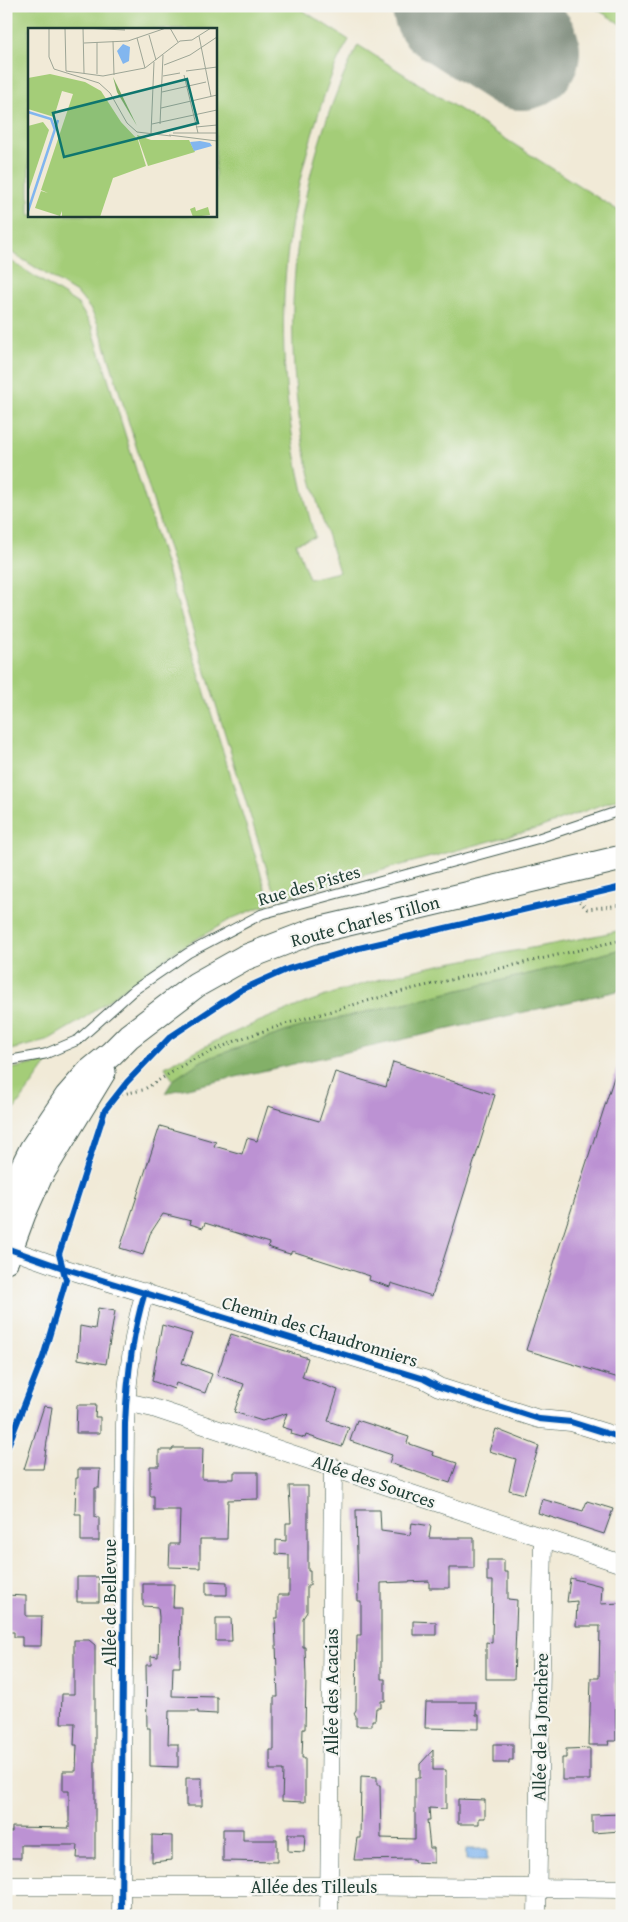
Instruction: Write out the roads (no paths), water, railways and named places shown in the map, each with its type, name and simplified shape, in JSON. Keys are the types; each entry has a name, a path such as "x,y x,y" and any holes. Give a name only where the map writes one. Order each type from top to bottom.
{"main road":[{"name":"Route Charles Tillon","path":"6,1202 32,1149 67,1096 89,1072 129,1036 196,985 244,958 314,931 622,858"},
{"path":"8,1254 40,1176 100,1081 111,1054"}],"street":[{"name":"Chemin des Chaudronniers","path":"8,1254 145,1292 424,1380 439,1387 539,1419 571,1422 622,1438"},
{"name":"Allée de Bellevue","path":"121,1916 126,1402 140,1310 145,1292"},
{"name":"Allée des Sources","path":"126,1402 153,1408 622,1564"},
{"name":"Allée des Acacias","path":"329,1916 333,1467"},
{"name":"Allée de la Jonchère","path":"537,1916 543,1538"},
{"name":"Allée des Tilleuls","path":"6,1886 329,1886 622,1889"}],"lane":[{"name":"Rue des Pistes","path":"6,1060 44,1054 78,1040 134,990 188,953 262,914 536,839 622,810"}],"water":[{"path":"466,1849 487,1849 487,1860 466,1860"}]}
